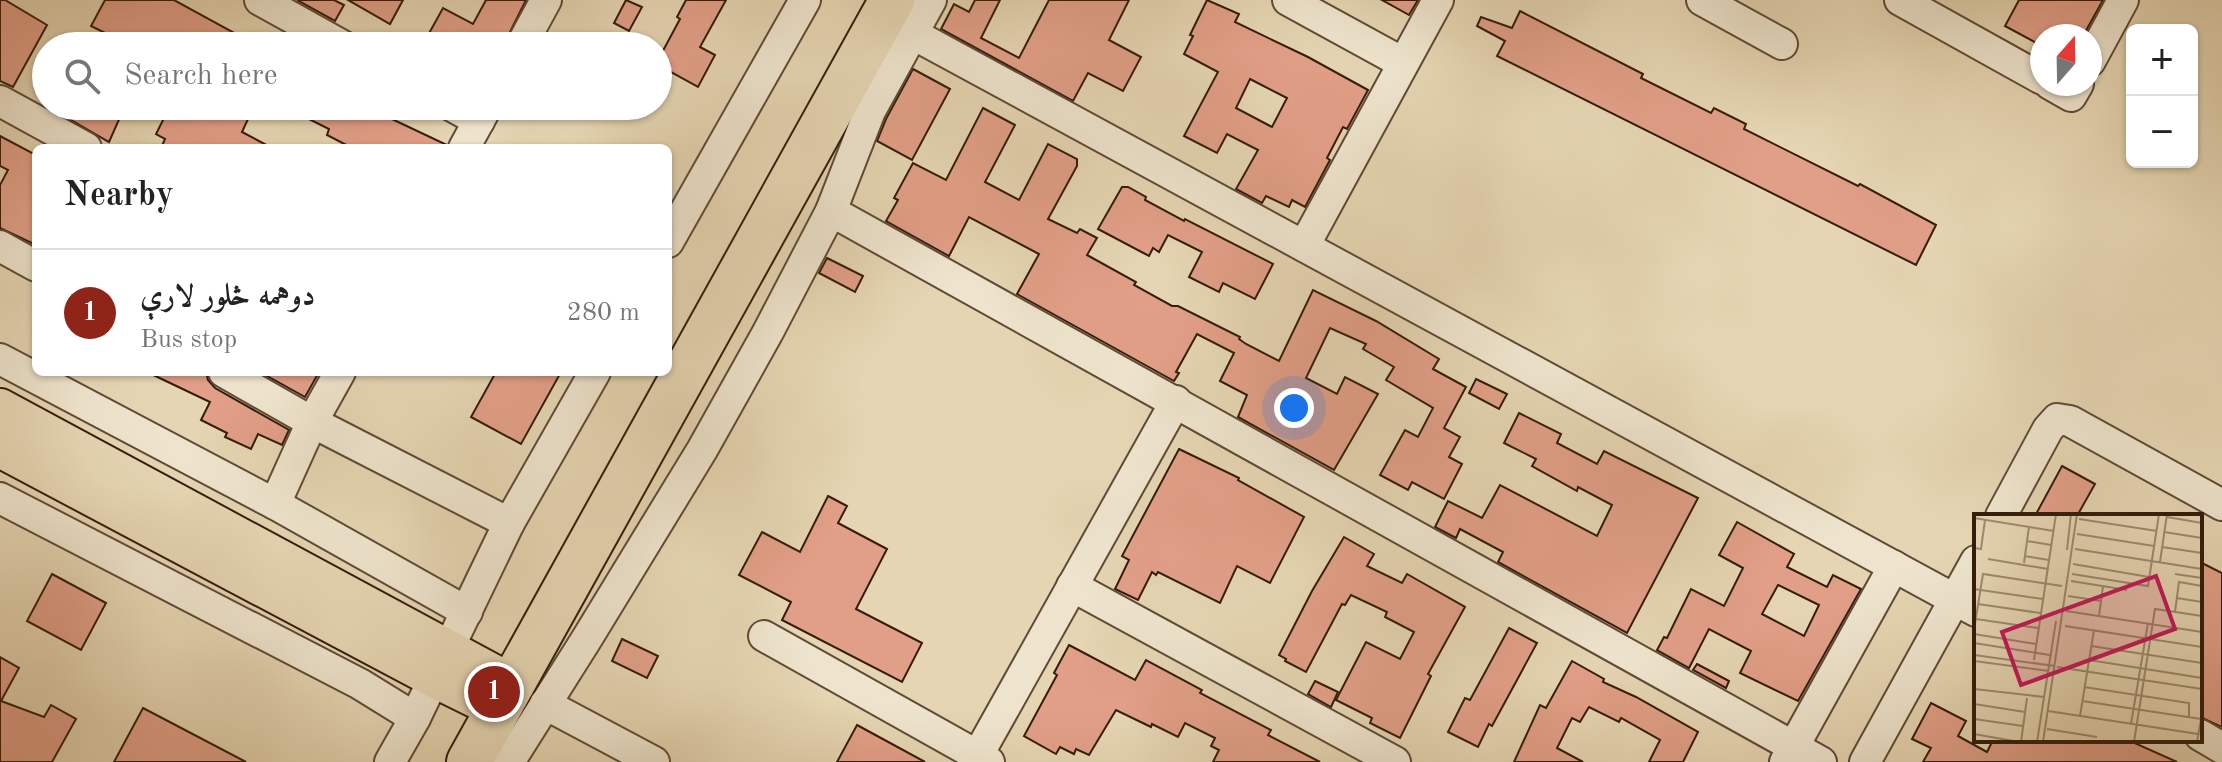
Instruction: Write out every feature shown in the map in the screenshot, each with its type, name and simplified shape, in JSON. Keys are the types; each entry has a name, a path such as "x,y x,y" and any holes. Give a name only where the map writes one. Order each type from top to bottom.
{"highway":[{"path":"672,332 858,0"},
{"path":"440,762 503,693 903,17"},
{"path":"469,762 648,376"}],"main road":[{"path":"0,408 441,665"},
{"path":"0,448 503,693"}],"street":[{"path":"260,0 318,32"},
{"path":"529,32 546,0"},
{"path":"672,235 805,0"},
{"path":"509,762 503,693 702,450 831,211 903,17 931,0"},
{"path":"1288,0 1403,63"},
{"path":"1304,246 1438,0"},
{"path":"1702,0 1782,44"},
{"path":"1900,0 2030,72"},
{"path":"2102,39 2123,0"},
{"path":"903,17 1304,246 1966,605"},
{"path":"0,101 32,118"},
{"path":"35,120 79,144"},
{"path":"466,144 479,120"},
{"path":"831,211 1176,401 1789,754 1821,762"},
{"path":"0,246 32,264"},
{"path":"0,359 32,376"},
{"path":"32,376 275,504 467,612"},
{"path":"231,376 312,422 509,523"},
{"path":"275,504 312,422 338,376"},
{"path":"390,762 415,718 509,523 593,376"},
{"path":"764,636 980,760 1072,586 1176,401"},
{"path":"2002,514 2048,429 2057,419 2070,421 2222,505"},
{"path":"0,498 360,684 415,718"},
{"path":"1789,754 1894,566"},
{"path":"1865,762 1966,605 1974,570"},
{"path":"1072,586 1395,762"},
{"path":"503,693 654,762"},
{"path":"2202,736 2222,748"}],"building":[{"path":"0,0 5,0 47,25 43,32 32,32 32,52 13,87 0,81"},
{"path":"105,0 174,0 232,32 103,32 91,26"},
{"path":"297,0 334,0 344,5 335,21"},
{"path":"348,0 403,0 390,24"},
{"path":"486,0 526,0 510,32 430,32 443,8 473,24"},
{"path":"626,0 642,7 629,31 614,23"},
{"path":"686,0 726,0 700,47 715,55 698,87 672,73 672,34 680,19 677,17"},
{"path":"975,0 1000,0 981,38 1019,58 1049,0 1129,0 1109,40 1141,57 1123,91 1088,73 1073,101 941,29 954,4 969,12"},
{"path":"1207,0 1239,14 1235,22 1368,90 1347,129 1343,127 1327,158 1330,160 1305,207 1292,200 1289,207 1266,196 1262,203 1236,189 1258,150 1227,134 1217,153 1184,136 1218,72 1184,54 1193,36 1190,35","holes":["1250,79 1287,98 1272,127 1236,108"]},
{"path":"1382,0 1418,0 1409,15"},
{"path":"2019,0 2103,0 2090,24 2030,24 2030,40 2005,26"},
{"path":"1520,11 1643,74 1641,78 1711,113 1714,108 1746,124 1744,129 1858,186 1860,184 1936,225 1916,265 1497,56 1505,41 1477,26 1481,17 1512,28"},
{"path":"913,69 950,89 912,160 877,141"},
{"path":"983,108 1015,125 985,182 1019,200 1048,144 1077,159 1077,166 1048,219 1077,233 1080,229 1097,238 1087,255 1172,306 1178,306 1240,337 1246,344 1279,361 1313,290 1376,321 1439,359 1433,369 1466,387 1444,428 1460,437 1449,457 1462,464 1444,499 1412,482 1408,490 1380,475 1405,430 1418,437 1433,408 1386,380 1394,367 1363,349 1366,344 1330,328 1306,378 1337,394 1345,377 1378,394 1334,470 1238,417 1247,395 1220,381 1234,353 1197,334 1174,381 1017,294 1039,254 969,217 949,256 886,221 898,200 894,198 913,163 946,180"},
{"path":"71,120 119,120 109,142"},
{"path":"163,120 248,120 242,132 264,144 163,144 165,139 156,134"},
{"path":"311,120 394,120 445,144 344,144 327,135 329,129"},
{"path":"0,136 32,153 32,243 0,228 0,185 8,170 0,166"},
{"path":"1122,187 1128,187 1184,221 1273,264 1255,299 1223,283 1219,292 1189,277 1202,252 1168,235 1159,252 1153,248 1149,256 1098,229"},
{"path":"827,258 863,276 855,292 819,273"},
{"path":"155,376 207,376 215,388 289,430 282,445 258,434 251,449 225,437 227,433 201,420 210,402"},
{"path":"267,376 317,376 305,397"},
{"path":"494,376 559,376 521,444 471,417"},
{"path":"1476,379 1507,394 1499,409 1469,393"},
{"path":"1519,413 1561,434 1557,443 1597,464 1604,451 1698,498 1627,633 1498,562 1503,552 1460,529 1456,538 1435,527 1448,501 1482,518 1500,485 1597,536 1612,505 1578,487 1577,491 1532,466 1536,459 1504,443"},
{"path":"1179,449 1239,478 1304,517 1270,583 1237,566 1220,603 1158,572 1156,575 1152,572 1138,600 1115,589 1129,560 1122,556"},
{"path":"2062,466 2095,484 2078,514 2036,514"},
{"path":"828,496 847,506 838,523 887,549 856,609 922,643 902,682 782,620 791,602 739,575 762,532 800,552"},
{"path":"1737,522 1794,554 1787,567 1827,587 1833,575 1861,589 1798,701 1740,673 1751,651 1709,629 1689,668 1657,650 1664,637 1667,638 1691,589 1724,606 1743,568 1719,555","holes":["1778,585 1819,605 1804,636 1762,614"]},
{"path":"1344,537 1374,554 1367,566 1402,583 1407,574 1465,607 1428,674 1431,676 1400,738 1370,723 1372,718 1336,700 1366,642 1400,659 1414,632 1385,617 1387,612 1351,595 1345,605 1342,604 1306,672 1279,655"},
{"path":"2202,563 2222,573 2222,727 2202,718"},
{"path":"52,574 106,603 81,650 27,621"},
{"path":"1509,628 1537,643 1478,747 1448,732 1465,698 1470,700"},
{"path":"622,639 658,656 647,678 612,661"},
{"path":"1069,645 1135,680 1146,660 1202,690 1200,693 1271,730 1268,735 1320,762 1213,762 1219,750 1211,746 1215,738 1185,723 1178,737 1116,710 1089,755 1076,749 1074,754 1060,747 1056,754 1024,736 1057,675 1054,673"},
{"path":"0,657 19,668 1,701 44,717 51,705 76,719 52,762 0,762"},
{"path":"1572,661 1604,679 1603,682 1698,732 1683,762 1649,762 1660,740 1621,718 1619,722 1589,707 1580,722 1572,718 1557,748 1583,762 1514,762 1540,705 1546,708"},
{"path":"1697,664 1729,681 1726,688 1693,670"},
{"path":"1315,681 1338,692 1331,707 1308,694"},
{"path":"1931,703 1966,721 1958,736 1987,752 1992,742 2132,742 2177,762 1923,762 1931,748 1912,739"},
{"path":"143,708 246,762 114,762"},
{"path":"857,725 925,762 837,762"}],"place":[{"name":"دوهمه څلور لارې","path":"494,692"}]}
